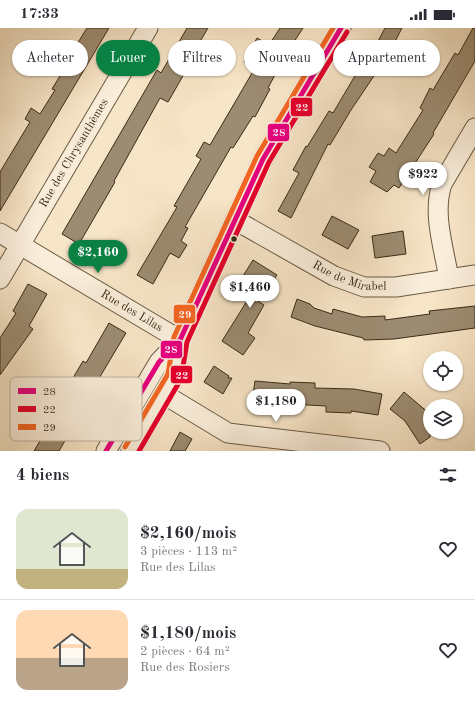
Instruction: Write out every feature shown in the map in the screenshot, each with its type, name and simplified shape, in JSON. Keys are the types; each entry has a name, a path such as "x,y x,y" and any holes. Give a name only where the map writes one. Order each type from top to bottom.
{"street":[{"name":"Rue des Chrysanthèmes","path":"0,279 148,28"},
{"path":"142,433 175,376 180,340 267,153 341,28"},
{"path":"449,279 438,216 439,193 442,184 475,128"},
{"name":"Rue de Mirabel","path":"235,220 334,276 354,284 374,288 385,288 475,275"},
{"name":"Rue des Lilas","path":"0,234 180,340"},
{"path":"142,391 159,362 180,340"},
{"path":"165,395 228,433 380,451"},
{"path":"106,451 112,441"},
{"path":"131,451 137,441"}],"building":[{"path":"87,28 109,28 102,40 96,40 96,50 88,63 88,40 80,40"},
{"path":"187,28 208,28 201,40 180,40"},
{"path":"280,28 303,28 295,40 272,40"},
{"path":"385,28 402,28 396,40 379,40"},
{"path":"473,28 475,28 475,61 433,133 434,134 399,188 394,185 387,192 370,182 376,171 369,167 378,153 384,156 389,148 396,153 423,110 420,108 430,88 433,90 455,53 458,55"},
{"path":"168,61 168,76 183,76 168,102 160,98 114,181 115,182 79,244 62,234 154,76 160,76 160,72 161,73"},
{"path":"60,76 80,76 0,211 0,172 30,122 25,119 31,108 40,114 55,90 52,89"},
{"path":"250,76 274,76 268,88 270,89 255,117 253,116 233,148 231,147 185,227 188,228 181,241 187,245 179,258 170,253 153,284 137,275 177,207 174,206 201,159 196,156 204,142 210,145"},
{"path":"355,76 374,76 330,145 328,144 291,218 278,211 299,173 293,170 306,146 307,147 329,111 333,113"},
{"path":"332,216 359,230 348,249 322,235"},
{"path":"403,231 406,254 375,258 372,236"},
{"path":"253,260 277,275 259,302 264,305 248,333 255,338 243,355 222,341 257,285 243,276"},
{"path":"28,284 47,294 29,326 33,329 0,375 0,338 16,313 13,311"},
{"path":"297,299 310,304 314,308 332,314 333,309 362,317 385,316 385,320 430,314 429,311 475,306 475,328 394,339 364,340 363,338 315,326 291,317"},
{"path":"109,323 126,333 100,377 74,377 83,361 86,363"},
{"path":"214,366 229,376 228,378 232,378 223,394 204,382"},
{"path":"255,381 290,384 290,382 315,383 315,388 354,389 382,394 378,415 351,411 351,413 326,412 326,406 252,402"},
{"path":"404,392 423,408 423,439 427,439 420,444 405,421 390,409"},
{"path":"180,432 192,439 185,451 170,451"},
{"path":"40,441 65,441 59,451 34,451"}],"transit line":[{"name":"29","path":"142,418 168,374 174,337 257,156 333,28"},
{"name":"28","path":"142,391 159,362 180,340 263,159 341,28"},
{"name":"22","path":"139,451 181,379 187,342 269,162 347,32"},
{"name":"28","path":"106,451 112,441"},
{"name":"29","path":"125,447 129,441"}]}
